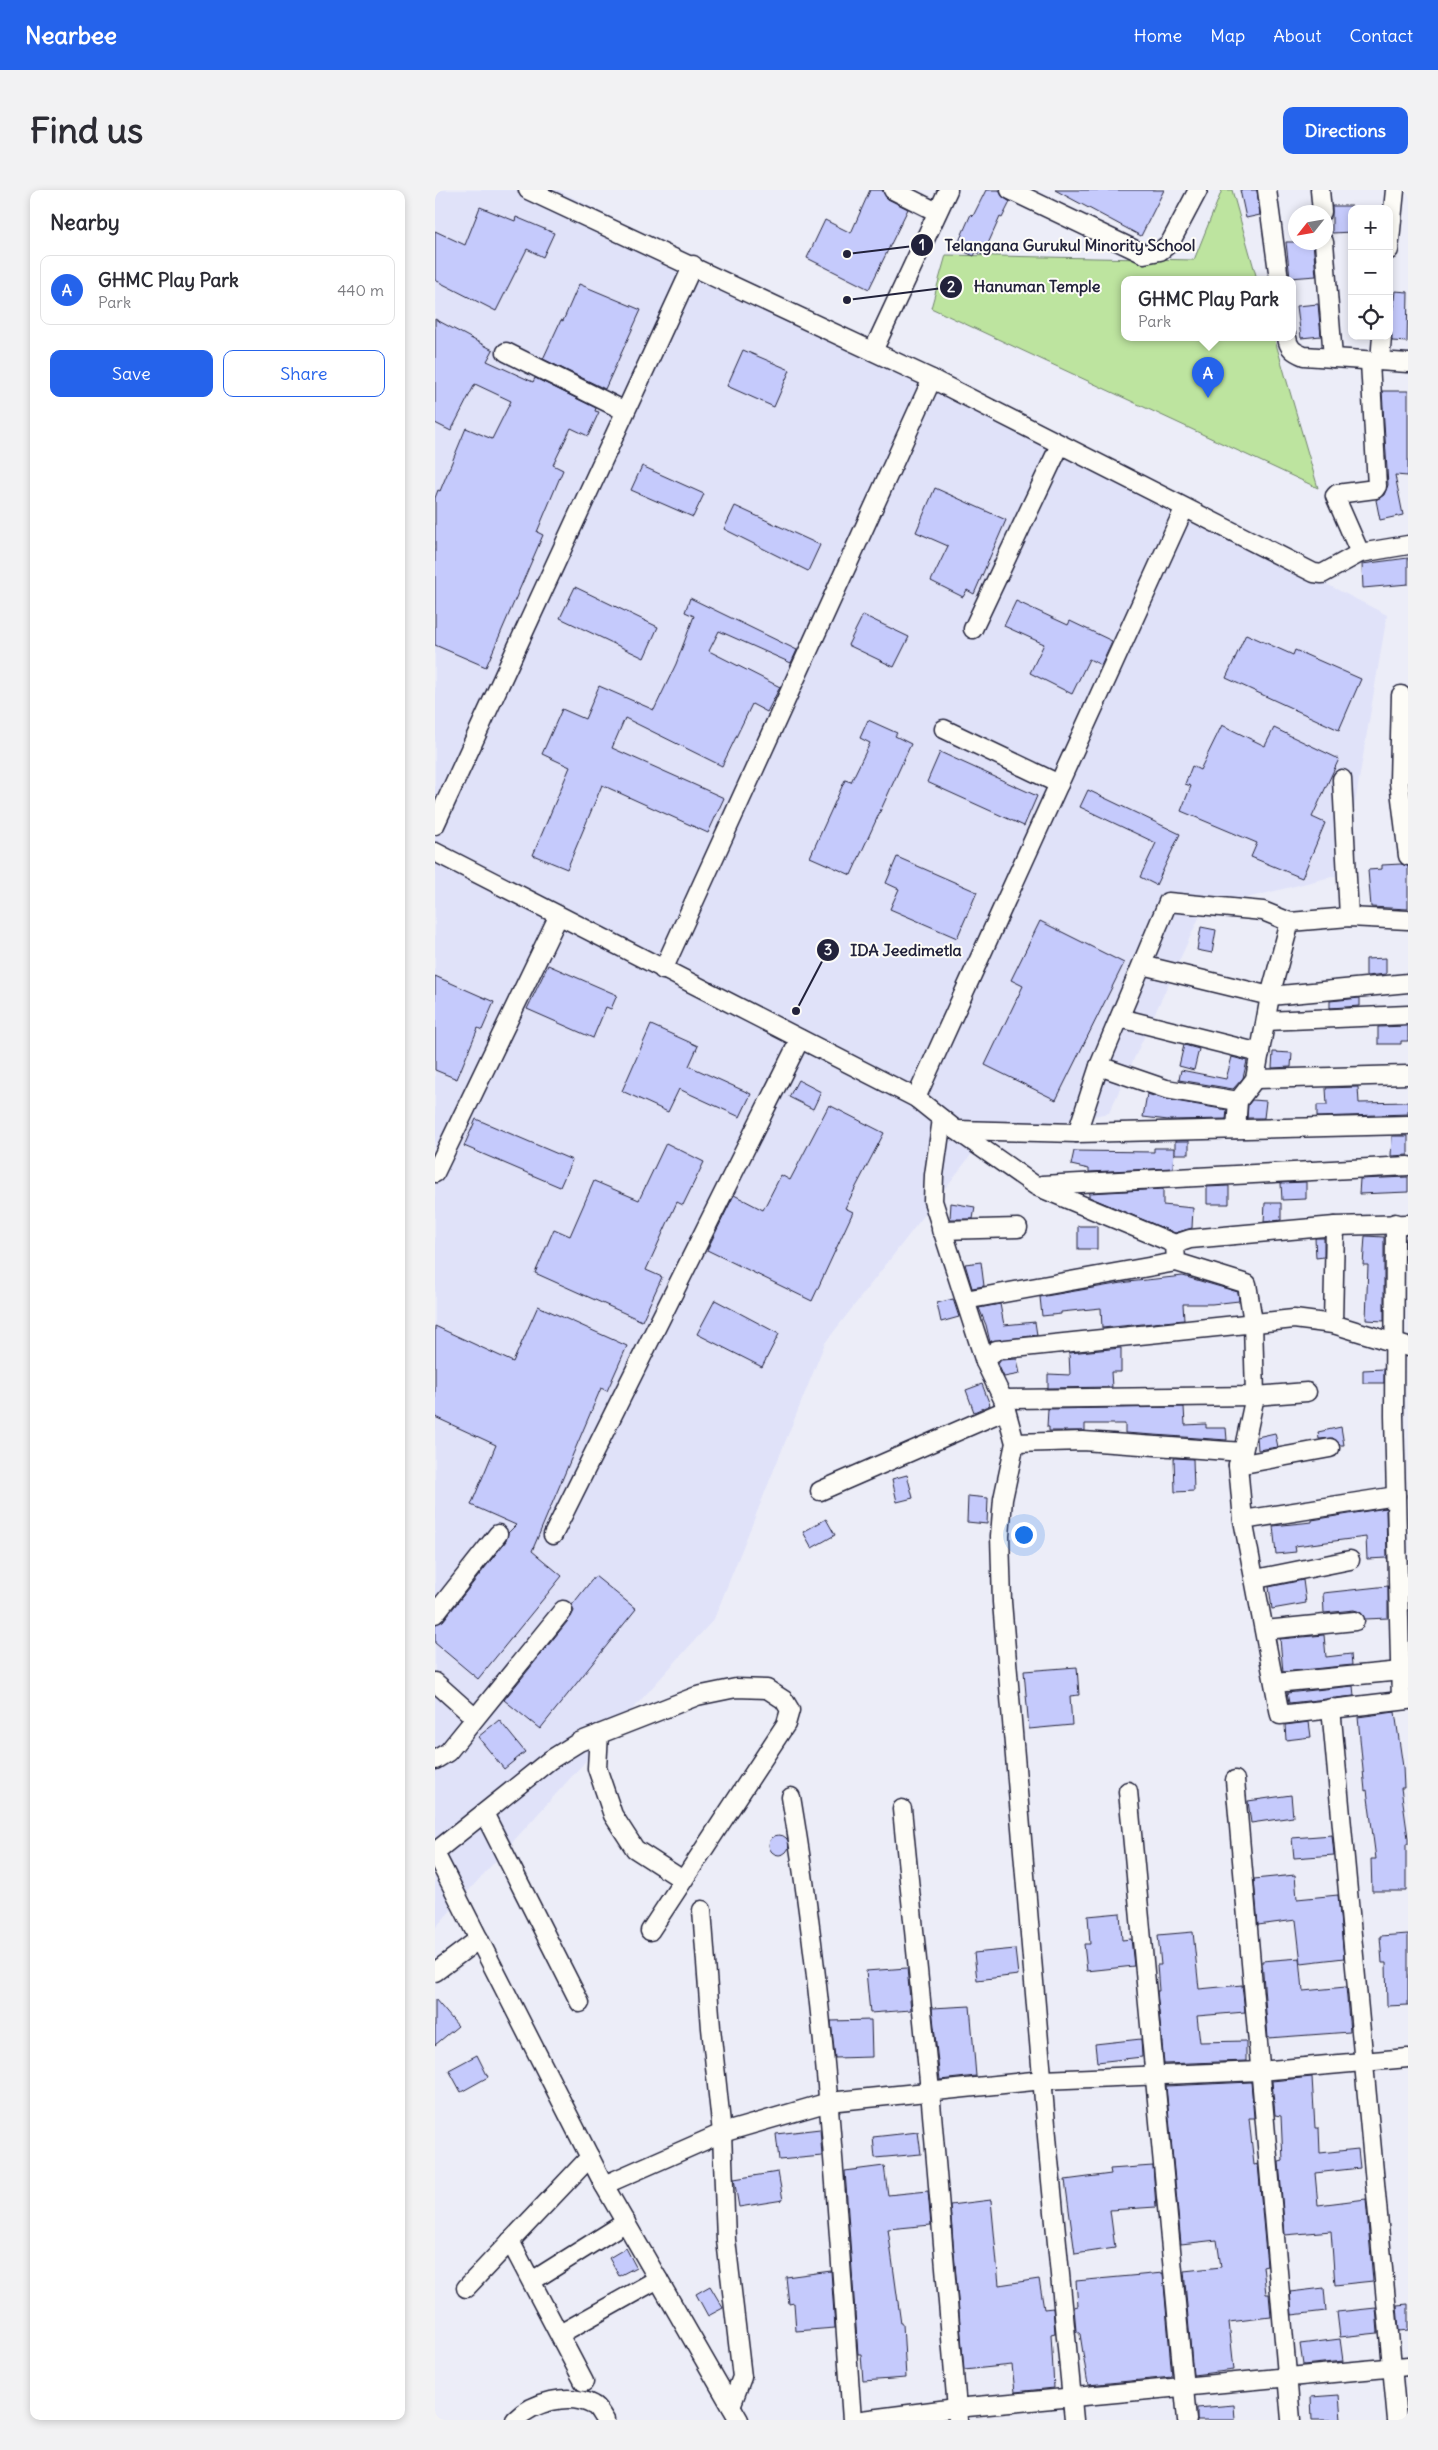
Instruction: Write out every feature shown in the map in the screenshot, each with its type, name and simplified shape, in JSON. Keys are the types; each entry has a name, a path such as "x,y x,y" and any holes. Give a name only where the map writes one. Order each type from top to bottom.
{"street":[{"path":"528,190 932,379 1318,575 1360,553 1408,545"},
{"path":"893,190 937,212"},
{"path":"873,351 948,190"},
{"path":"1010,190 1144,254 1160,251 1170,243 1198,190"},
{"path":"1267,190 1279,276"},
{"path":"1320,190 1321,205"},
{"path":"1393,210 1395,190"},
{"path":"1325,250 1333,358"},
{"path":"435,824 693,266"},
{"path":"1360,553 1335,496 1377,486 1375,362 1381,340"},
{"path":"1288,341 1293,351 1304,356 1408,363"},
{"path":"506,352 625,411"},
{"path":"663,970 932,379"},
{"path":"973,629 1060,445"},
{"path":"916,1098 1184,508"},
{"path":"1401,695 1399,782 1408,856"},
{"path":"945,729 1059,784"},
{"path":"1342,779 1349,918"},
{"path":"435,852 558,917 916,1098 956,1130 1036,1186 1175,1244 1190,1239 1335,1226 1402,1223 1402,1345 1394,1416 1401,1671 1405,1700 1280,1715 1256,1579 1243,1520 1240,1459 1255,1396 1253,1322 1247,1284 1176,1262 965,1300"},
{"path":"1077,1133 1099,1066 1168,902 1263,911 1290,922 1349,918 1408,920"},
{"path":"435,1173 558,917"},
{"path":"1236,1129 1239,1101 1255,1079 1270,996 1290,922"},
{"path":"1142,965 1270,996 1408,983"},
{"path":"1266,1021 1408,1015"},
{"path":"1120,1018 1259,1053"},
{"path":"553,1535 800,1039"},
{"path":"1099,1066 1167,1088 1239,1101"},
{"path":"1255,1079 1408,1075"},
{"path":"942,1119 934,1175 933,1201 985,1362 1005,1404 1015,1443 1002,1517 1002,1602 1074,2420"},
{"path":"956,1130 1077,1133 1408,1125"},
{"path":"1036,1186 1408,1166"},
{"path":"1333,1324 1335,1226"},
{"path":"941,1230 1018,1228"},
{"path":"1175,1244 1176,1262"},
{"path":"985,1362 996,1350 1253,1322 1294,1320 1333,1324 1402,1345"},
{"path":"820,1491 1005,1404 1255,1396 1307,1392"},
{"path":"1015,1443 1083,1441 1240,1459 1330,1448"},
{"path":"1243,1520 1396,1496"},
{"path":"435,1614 498,1534"},
{"path":"1256,1579 1350,1560"},
{"path":"435,1760 448,1752 474,1717 563,1610"},
{"path":"1265,1630 1355,1621"},
{"path":"1275,1683 1401,1671"},
{"path":"435,1682 474,1717"},
{"path":"650,1931 786,1724 790,1710 784,1700 767,1689 737,1688 697,1696 599,1734 558,1754 435,1853 604,2185 735,2413"},
{"path":"1331,1708 1364,2061 1400,2367 1397,2420"},
{"path":"599,1734 597,1768 613,1815 635,1849 683,1880"},
{"path":"1235,1780 1291,2420"},
{"path":"1128,1791 1153,2076 1187,2420"},
{"path":"791,1797 805,1886 829,2102 852,2420"},
{"path":"902,1810 930,2091 957,2414"},
{"path":"484,1813 580,2003"},
{"path":"702,1910 711,2028 723,2133 726,2240 741,2377 735,2413"},
{"path":"435,1972 479,1939"},
{"path":"604,2185 723,2133 829,2102 1043,2080 1260,2071 1408,2058"},
{"path":"466,2288 590,2157"},
{"path":"532,2281 626,2222"},
{"path":"510,2241 584,2382"},
{"path":"560,2334 659,2279"},
{"path":"862,2420 957,2414 1072,2398 1400,2367"},
{"path":"515,2420 522,2413 557,2399 577,2399 595,2405 605,2420"}],"shaded area":[{"path":"435,190 558,190 1387,615 1343,874 1203,909 1109,1113 985,1137 825,1343 714,1619 435,1928"}],"green space":[{"path":"1222,190 1232,190 1256,276 1121,276 1121,341 1275,341 1318,488 931,308 946,255 1194,260"}],"building":[{"path":"870,190 882,190 888,199 908,209 869,289 807,258 825,220 851,233"},
{"path":"986,190 999,190 1002,196 1010,202 1002,218 1000,217 983,255 976,252 974,256 956,248 971,214 973,216"},
{"path":"1055,190 1164,190 1141,236"},
{"path":"1240,190 1257,190 1260,215 1246,218"},
{"path":"1333,206 1348,206 1348,232 1333,233"},
{"path":"480,207 515,221 516,217 554,233 543,257 527,249 496,311 435,280 435,231 465,245"},
{"path":"1286,242 1288,242 1288,250 1314,250 1316,276 1296,278 1290,276"},
{"path":"579,284 641,310 605,389 543,359 561,320 563,321"},
{"path":"1395,291 1408,292 1407,342 1392,341"},
{"path":"1318,304 1321,336 1301,338 1297,306"},
{"path":"435,319 493,350 487,361 533,382 535,378 596,408 595,411 599,412 588,436 571,428 553,465 563,470 537,532 543,535 486,667 435,645 435,498 438,490 440,491 466,428 492,439 511,401 475,384 451,431 435,423"},
{"path":"743,350 790,370 774,407 727,386"},
{"path":"1382,391 1408,391 1408,476 1395,475 1403,515 1380,520 1376,500 1384,495 1388,485"},
{"path":"642,466 704,494 693,517 631,490"},
{"path":"935,488 1006,520 974,594 967,590 963,597 931,581 948,546 916,532"},
{"path":"735,506 820,545 808,571 724,529"},
{"path":"1408,558 1408,584 1363,588 1362,564"},
{"path":"575,587 658,627 644,658 560,618"},
{"path":"690,598 797,650 791,663 719,631 709,651 780,687 767,712 752,704 722,766 625,718 612,748 724,798 708,833 602,785 567,869 533,855 570,767 542,754 562,709 585,719 599,686 654,710 676,664 694,616 685,612"},
{"path":"1016,601 1068,625 1070,621 1112,641 1101,665 1089,659 1072,694 1030,673 1044,644 1004,626"},
{"path":"863,615 909,637 894,667 848,645"},
{"path":"1246,634 1293,655 1295,650 1361,679 1339,730 1226,678"},
{"path":"868,720 897,733 895,736 911,744 851,875 810,857 845,780 851,782 870,743 860,738"},
{"path":"1222,725 1265,746 1274,728 1339,759 1312,817 1325,823 1302,878 1251,857 1257,843 1181,811 1191,786 1185,784 1192,766 1200,770"},
{"path":"940,752 1037,796 1024,826 927,782"},
{"path":"1088,790 1180,834 1156,885 1140,877 1156,843 1080,807"},
{"path":"897,857 977,892 957,938 890,909 899,889 886,883"},
{"path":"1401,864 1408,866 1408,909 1371,907 1368,870 1382,869 1382,865"},
{"path":"1040,921 1124,963 1056,1100 985,1065 1023,986 1011,980"},
{"path":"1201,927 1216,930 1212,953 1197,950"},
{"path":"1386,958 1386,974 1366,976 1366,959"},
{"path":"548,965 617,995 611,1009 606,1007 593,1038 527,1009"},
{"path":"435,976 494,1002 482,1030 478,1028 457,1079 435,1070"},
{"path":"1360,998 1360,1006 1330,1008 1330,1001"},
{"path":"651,1025 698,1046 689,1066 751,1094 740,1117 679,1089 668,1112 622,1091"},
{"path":"1408,1026 1408,1041 1401,1041 1401,1044 1378,1044 1378,1027"},
{"path":"1184,1045 1199,1049 1194,1070 1179,1066"},
{"path":"1273,1052 1292,1053 1291,1067 1272,1068"},
{"path":"1232,1057 1247,1061 1243,1078 1233,1089 1179,1080 1181,1070 1226,1079"},
{"path":"798,1080 821,1092 813,1109 789,1097"},
{"path":"1358,1087 1359,1103 1408,1102 1408,1114 1317,1117 1317,1105 1327,1105 1326,1088"},
{"path":"1147,1094 1164,1099 1227,1110 1226,1119 1168,1120 1143,1117"},
{"path":"1252,1100 1266,1101 1264,1118 1247,1118 1248,1105"},
{"path":"829,1105 884,1133 845,1208 853,1212 812,1301 707,1250 734,1195 763,1210 781,1175 790,1180"},
{"path":"476,1119 572,1160 560,1187 464,1146"},
{"path":"1392,1136 1408,1136 1408,1155 1391,1156"},
{"path":"1175,1141 1189,1141 1189,1154 1175,1154"},
{"path":"666,1143 704,1162 683,1205 677,1202 646,1270 662,1277 642,1321 535,1273 554,1229 570,1236 594,1181 639,1200"},
{"path":"1154,1148 1174,1148 1173,1168 1089,1172 1089,1169 1071,1165 1074,1151 1154,1152"},
{"path":"1408,1177 1408,1192 1359,1194 1360,1179"},
{"path":"1306,1182 1306,1199 1282,1200 1281,1183"},
{"path":"1229,1186 1229,1204 1207,1204 1207,1187"},
{"path":"1163,1189 1163,1205 1193,1208 1192,1228 1175,1233 1089,1197 1089,1193"},
{"path":"951,1203 975,1207 973,1219 950,1219"},
{"path":"1265,1203 1281,1203 1281,1220 1264,1222"},
{"path":"1078,1226 1097,1226 1097,1249 1078,1249"},
{"path":"1365,1236 1384,1237 1384,1321 1366,1320 1368,1265 1363,1265"},
{"path":"1315,1238 1324,1238 1324,1257 1316,1258"},
{"path":"1406,1238 1408,1238 1408,1259 1405,1259"},
{"path":"981,1262 984,1286 972,1288 965,1264"},
{"path":"1183,1276 1238,1292 1239,1301 1212,1304 1183,1304 1184,1320 1102,1328 1101,1308 1042,1316 1040,1297 1128,1282"},
{"path":"953,1299 959,1317 941,1322 937,1303"},
{"path":"715,1300 779,1334 762,1367 697,1334"},
{"path":"1000,1304 1004,1325 1035,1322 1037,1335 990,1342 979,1308"},
{"path":"538,1306 627,1346 607,1391 601,1388 532,1551 562,1576 478,1679 435,1643 435,1624 443,1621 506,1541 508,1533 516,1525 471,1505 496,1445 435,1417 435,1326 513,1362"},
{"path":"1121,1348 1121,1372 1111,1372 1112,1387 1048,1388 1048,1374 1070,1375 1069,1353"},
{"path":"1017,1359 1020,1374 1004,1377 998,1364 1001,1360"},
{"path":"1384,1369 1384,1383 1363,1383 1363,1370"},
{"path":"982,1384 990,1405 974,1412 966,1390"},
{"path":"1184,1407 1185,1425 1206,1424 1206,1428 1226,1428 1227,1440 1125,1433 1125,1424 1085,1424 1085,1431 1049,1431 1049,1427 1047,1427 1048,1409"},
{"path":"1341,1427 1344,1445 1340,1445 1333,1438 1319,1439 1318,1432"},
{"path":"1275,1433 1278,1447 1258,1450 1257,1437"},
{"path":"1174,1458 1193,1459 1194,1491 1175,1492"},
{"path":"907,1475 913,1498 897,1502 892,1479"},
{"path":"968,1496 988,1498 987,1524 967,1522"},
{"path":"1386,1508 1387,1558 1367,1559 1366,1537 1295,1546 1296,1552 1276,1554 1273,1526 1312,1522 1312,1520"},
{"path":"826,1519 835,1535 812,1548 803,1532"},
{"path":"595,1576 636,1609 540,1729 504,1700 571,1617 574,1611 572,1605"},
{"path":"1303,1580 1306,1603 1272,1609 1269,1587"},
{"path":"1388,1586 1388,1618 1365,1619 1360,1612 1354,1610 1324,1613 1323,1593"},
{"path":"1324,1635 1326,1657 1351,1654 1352,1665 1283,1672 1280,1639"},
{"path":"1077,1667 1079,1695 1070,1696 1072,1725 1029,1729 1024,1671"},
{"path":"1353,1686 1354,1696 1289,1703 1287,1693"},
{"path":"1395,1712 1403,1767 1404,1788 1401,1788 1408,1838 1408,1844 1406,1844 1406,1891 1372,1891 1371,1859 1376,1859 1367,1790 1365,1791 1358,1717"},
{"path":"499,1720 525,1752 504,1769 478,1737"},
{"path":"1309,1722 1311,1737 1286,1740 1285,1725"},
{"path":"1291,1795 1293,1817 1251,1823 1248,1801"},
{"path":"779,1835 786,1838 789,1845 786,1852 779,1855 772,1852 769,1845 772,1838"},
{"path":"1332,1835 1334,1855 1294,1858 1292,1838"},
{"path":"1295,1875 1297,1899 1338,1895 1344,1958 1301,1963 1296,1920 1258,1925 1254,1879"},
{"path":"1120,1913 1122,1940 1131,1939 1134,1966 1087,1971 1084,1944 1090,1944 1088,1916"},
{"path":"1193,1932 1199,1989 1242,1985 1245,2012 1197,2016 1200,2042 1246,2041 1246,2061 1164,2064 1157,1991 1159,1991 1157,1965 1161,1965 1158,1935"},
{"path":"1408,1934 1408,2005 1387,2006 1386,1963 1382,1963 1380,1936"},
{"path":"1015,1949 1018,1975 977,1980 974,1953"},
{"path":"1300,1958 1303,1991 1346,1987 1350,2032 1268,2038 1262,1961"},
{"path":"907,1968 911,2010 870,2013 866,1971"},
{"path":"435,1999 458,2026 435,2045"},
{"path":"970,2006 976,2076 940,2080 932,2008"},
{"path":"871,2020 872,2057 835,2058 831,2021"},
{"path":"1141,2039 1142,2057 1097,2062 1095,2044"},
{"path":"477,2055 488,2077 461,2092 449,2070"},
{"path":"1312,2077 1315,2128 1319,2128 1320,2153 1358,2149 1360,2168 1315,2173 1318,2205 1366,2199 1373,2281 1335,2285 1331,2231 1285,2235 1279,2162 1283,2161 1281,2116 1275,2115 1272,2081"},
{"path":"1251,2082 1254,2118 1249,2118 1254,2165 1258,2164 1267,2265 1263,2266 1266,2294 1269,2294 1271,2317 1229,2322 1234,2370 1193,2375 1184,2271 1221,2267 1217,2240 1181,2244 1166,2086"},
{"path":"820,2129 822,2156 779,2160 776,2134"},
{"path":"918,2132 921,2154 875,2158 873,2137"},
{"path":"884,2166 888,2195 928,2191 931,2225 888,2229 901,2324 903,2324 906,2378 863,2381 861,2354 858,2354 845,2171"},
{"path":"1153,2166 1156,2207 1110,2210 1115,2248 1075,2254 1065,2180 1111,2174 1110,2169"},
{"path":"778,2172 783,2200 739,2207 734,2179"},
{"path":"991,2200 999,2285 1039,2279 1044,2309 1053,2308 1055,2333 1051,2334 1054,2388 1015,2392 1012,2365 964,2370 950,2205"},
{"path":"626,2248 636,2267 619,2276 609,2258"},
{"path":"831,2271 835,2328 796,2331 794,2303 789,2304 786,2277"},
{"path":"1163,2273 1172,2377 1088,2385 1080,2334 1076,2331 1074,2307 1078,2306 1076,2281"},
{"path":"710,2286 723,2308 708,2316 696,2294"},
{"path":"1324,2288 1326,2311 1292,2315 1290,2292"},
{"path":"1408,2304 1408,2330 1399,2331 1397,2305"},
{"path":"1376,2308 1378,2333 1340,2337 1337,2312"},
{"path":"1340,2339 1343,2361 1303,2365 1300,2344"},
{"path":"1339,2395 1341,2420 1312,2420 1311,2397"},
{"path":"1234,2405 1235,2420 1197,2420 1197,2408"}],"place":[{"name":"Telangana Gurukul Minority School","path":"847,254"},
{"name":"Hanuman Temple","path":"847,300"},
{"name":"GHMC Play Park","path":"1208,398"},
{"name":"IDA Jeedimetla","path":"796,1011"}]}
